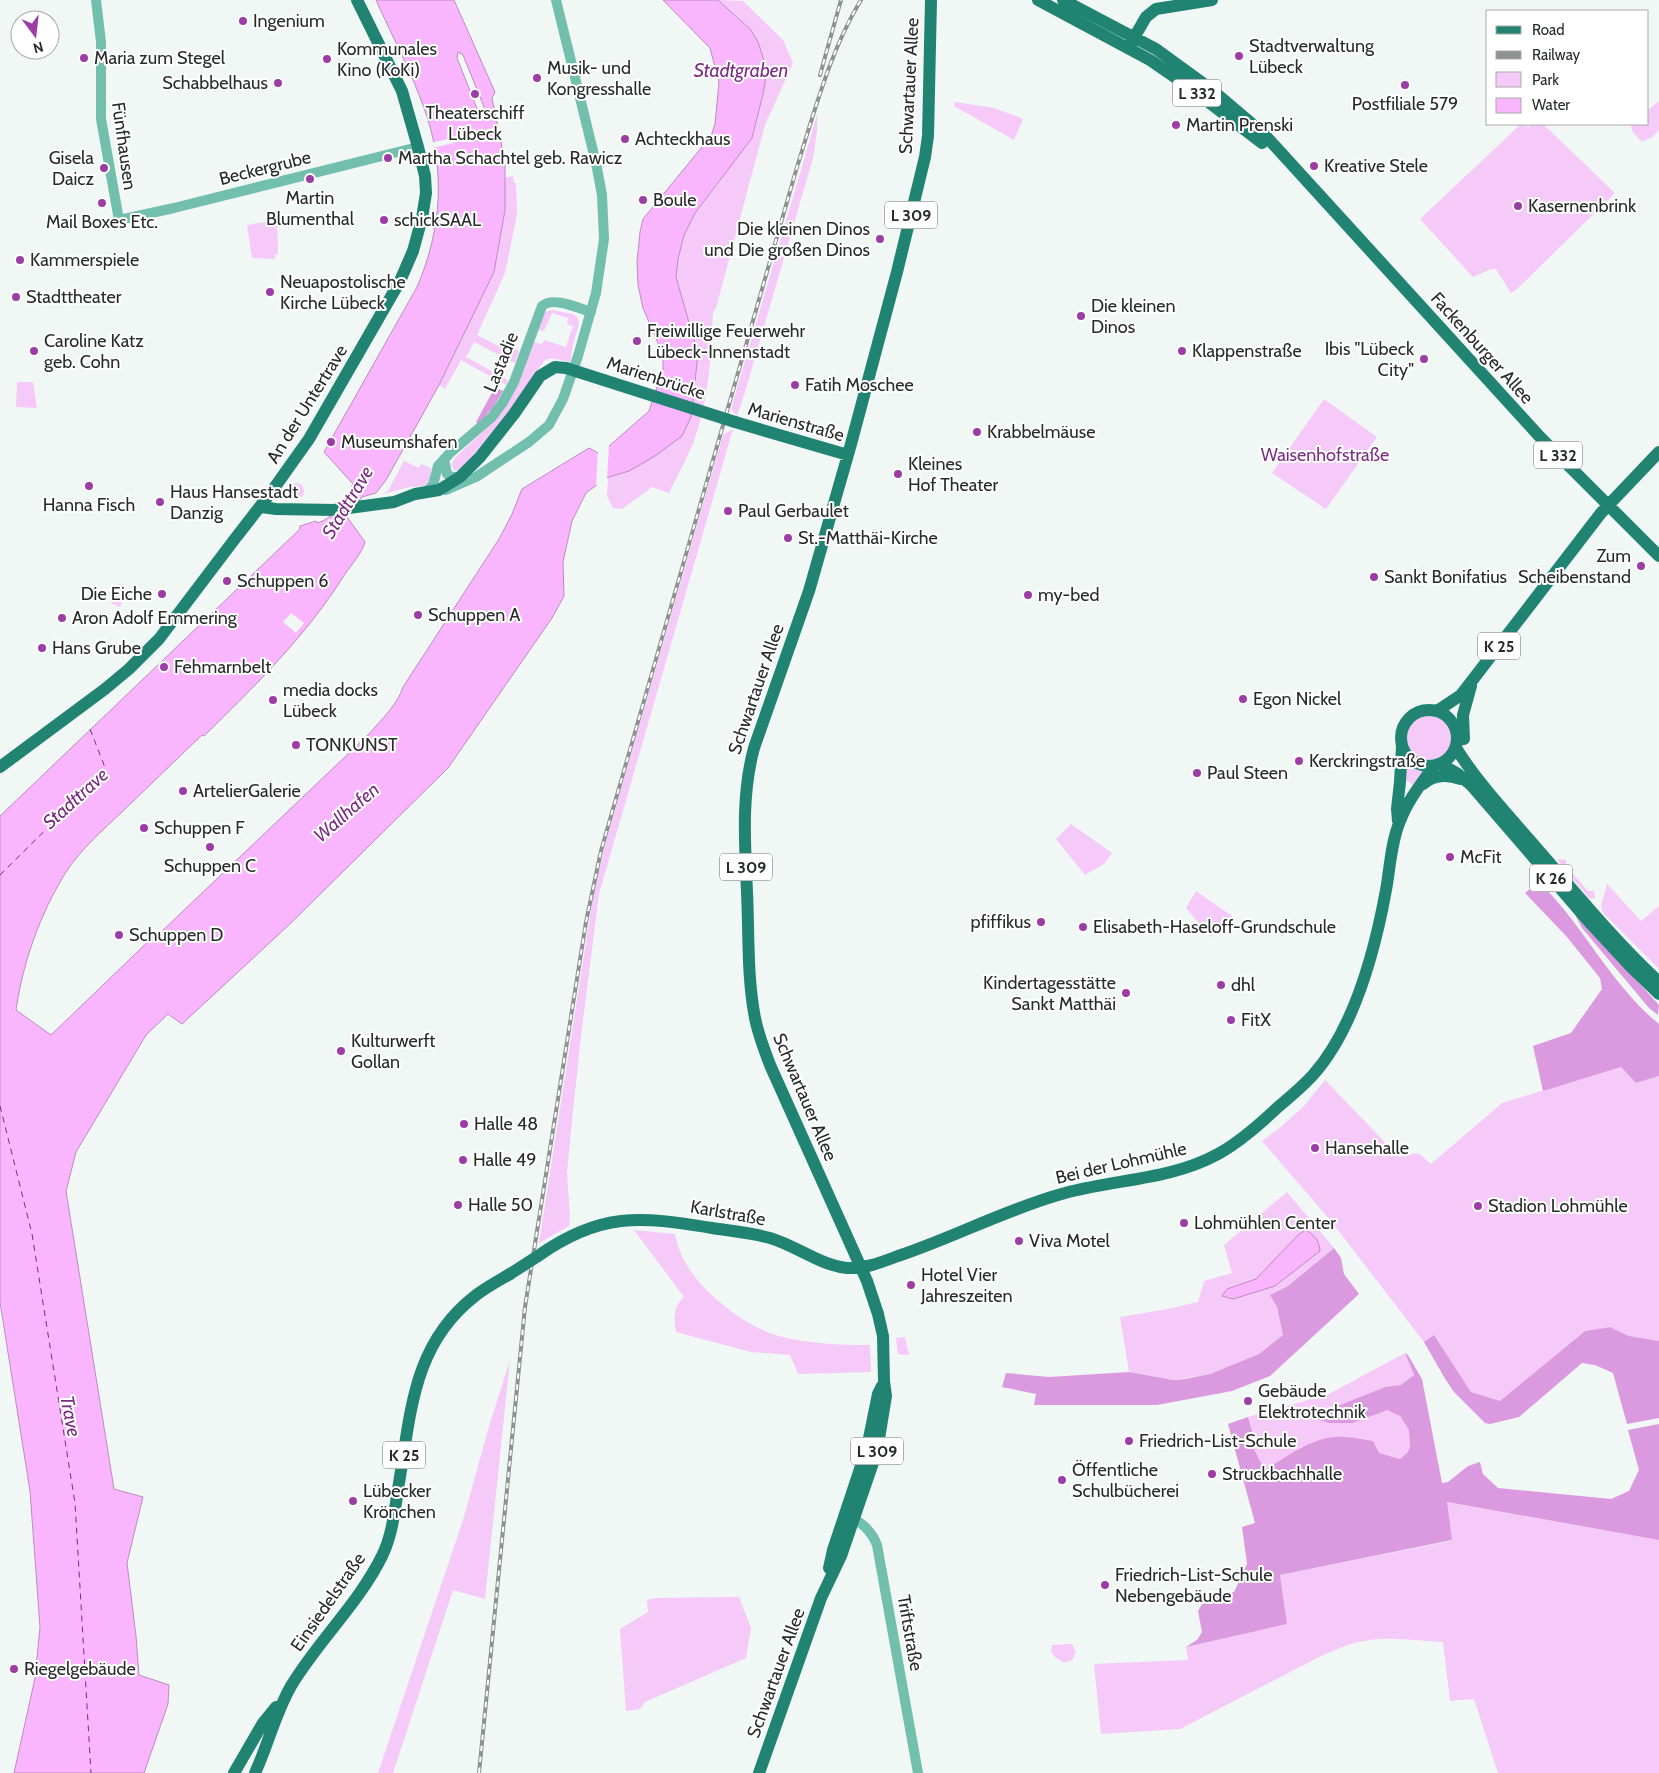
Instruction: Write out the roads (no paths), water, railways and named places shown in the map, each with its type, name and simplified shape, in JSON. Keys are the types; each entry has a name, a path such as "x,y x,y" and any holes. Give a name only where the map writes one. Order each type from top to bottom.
{"main road":[{"name":"An der Untertrave","path":"0,767 105,689 140,659 166,630 261,507 309,439 400,281 413,251 423,215 426,193 425,176 402,91 357,0"},
{"name":"Schwartauer Allee","path":"759,1773 826,1586 840,1556 867,1448 878,1394 884,1381 883,1338 868,1281 760,1040 750,988 745,790 754,748 809,591 848,455 882,331 925,157 931,0"},
{"name":"Fackenburger Allee","path":"1038,0 1131,42 1156,49 1211,89 1264,134 1540,437 1659,556"},
{"name":"Fackenburger Allee","path":"1063,0 1131,42"},
{"path":"1131,42 1146,16 1156,9 1212,0"},
{"name":"Marienbrücke","path":"480,457 514,414 540,376 555,367 566,368 735,422"},
{"name":"Marienstraße","path":"735,422 848,455"},
{"path":"1608,504 1659,452"},
{"path":"261,507 276,509 336,507 403,498 439,490 460,477 480,457"},
{"name":"K 25","path":"1437,711 1461,695 1608,504"},
{"name":"K 26","path":"1473,680 1464,715 1465,746 1474,766 1489,784 1503,808"},
{"name":"K 25","path":"1454,726 1461,695"},
{"path":"1421,711 1437,711 1445,715 1454,726 1457,738 1456,748 1449,758 1438,765 1423,766 1407,757 1402,746 1401,732 1410,717 1421,711"},
{"name":"Bei der Lohmühle","path":"861,1267 873,1265 918,1250 1027,1205 1057,1195 1096,1185 1161,1174 1189,1167 1218,1154 1250,1132 1312,1075 1342,1032 1358,992 1375,938 1398,824 1397,809 1402,746"},
{"name":"K 26","path":"1456,748 1477,779 1604,925 1659,982"},
{"name":"Bei der Lohmühle","path":"1398,824 1415,791 1438,765"},
{"name":"K 26","path":"1438,765 1458,774 1472,786 1591,924 1630,967 1659,994"},
{"name":"K 25","path":"1415,791 1428,780 1440,776 1451,776 1472,786"},
{"name":"Karlstraße","path":"585,1230 627,1220 672,1221 768,1238 826,1264 847,1268 861,1267"},
{"name":"Einsiedelstraße","path":"234,1773 263,1723 358,1593 382,1555 393,1523 417,1383 422,1366 431,1347 457,1312 476,1295 563,1240 585,1230"},
{"name":"Einsiedelstraße","path":"255,1773 276,1718 291,1687"},
{"name":"Einsiedelstraße","path":"247,1773 276,1707"}],"street":[{"name":"Fünfhausen","path":"96,0 101,42 101,119 119,220"},
{"path":"439,490 447,490 476,477 529,442 549,425 563,399 596,293 604,239 604,222 596,163 556,0"},
{"name":"Beckergrube","path":"119,220 418,147"},
{"name":"Lastadie","path":"425,493 433,485 438,466 444,459 492,417 503,402 514,382 542,306 546,302 555,302 591,312"},
{"path":"480,457 487,463 500,461"},
{"path":"444,459 447,474 452,477 460,477"},
{"name":"Triftstraße","path":"849,1516 867,1528 873,1535 877,1545 918,1773"}],"water":[{"path":"376,0 454,0 495,92 492,98 505,162 505,210 494,272 439,385 386,480 376,493 362,497 347,517 365,542 330,596 297,639 242,698 100,833 66,872 48,905 34,939 23,974 16,1010 51,1035 369,734 384,717 397,700 403,687 499,539 522,489 589,448 600,454 649,411 663,369 663,355 643,308 638,285 637,262 640,232 643,219 711,136 715,124 719,82 710,48 663,0 718,0 751,30 758,42 767,70 763,94 752,138 695,213 684,235 678,259 676,277 698,354 691,417 682,436 655,456 629,471 606,478 586,493 572,521 563,562 564,596 552,618 448,768 292,922 182,1024 168,1014 146,1035 76,1152 66,1191 114,1489 143,1497 127,1563 139,1675 169,1685 168,1704 144,1773 14,1773 35,1678 40,1627 30,1491 0,1302 0,816 300,529 300,526 323,521 334,513 353,484 324,452 417,287 432,243 438,198 436,153 424,108","holes":["458,52 463,55 484,107 483,115 478,111 457,58"]},
{"path":"1306,1230 1316,1239 1320,1251 1275,1286 1233,1299 1222,1296 1227,1289 1256,1279 1299,1234"}],"railway":[{"path":"820,75 841,0"},
{"path":"479,1773 525,1307 586,922 601,851 797,167 832,60 850,19 861,0"}],"place":[{"name":"Ingenium","path":"243,21"},
{"name":"Stadtverwaltung Lübeck","path":"1239,56"},
{"name":"Maria zum Stegel","path":"84,58"},
{"name":"Kommunales Kino (KoKi)","path":"327,59"},
{"name":"Musik- und Kongresshalle","path":"537,78"},
{"name":"Schabbelhaus","path":"278,83"},
{"name":"Postfiliale 579","path":"1405,85"},
{"name":"Theaterschiff Lübeck","path":"475,94"},
{"name":"Martin Prenski","path":"1176,125"},
{"name":"Achteckhaus","path":"625,139"},
{"name":"Martha Schachtel geb. Rawicz","path":"388,158"},
{"name":"Kreative Stele","path":"1314,166"},
{"name":"Gisela Daicz","path":"104,168"},
{"name":"Martin Blumenthal","path":"310,179"},
{"name":"Boule","path":"643,200"},
{"name":"Mail Boxes Etc.","path":"102,203"},
{"name":"Kasernenbrink","path":"1518,206"},
{"name":"schickSAAL","path":"384,220"},
{"name":"Die kleinen Dinos und Die großen Dinos","path":"880,239"},
{"name":"Kammerspiele","path":"20,260"},
{"name":"Neuapostolische Kirche Lübeck","path":"270,292"},
{"name":"Stadttheater","path":"16,297"},
{"name":"Die kleinen Dinos","path":"1081,316"},
{"name":"Freiwillige Feuerwehr Lübeck-Innenstadt","path":"637,341"},
{"name":"Caroline Katz geb. Cohn","path":"34,351"},
{"name":"Klappenstraße","path":"1182,351"},
{"name":"Ibis \"Lübeck City\"","path":"1424,359"},
{"name":"Fatih Moschee","path":"795,385"},
{"name":"Krabbelmäuse","path":"977,432"},
{"name":"Museumshafen","path":"331,442"},
{"name":"Kleines Hof Theater","path":"898,474"},
{"name":"Hanna Fisch","path":"89,486"},
{"name":"Haus Hansestadt Danzig","path":"160,502"},
{"name":"Paul Gerbaulet","path":"728,511"},
{"name":"St.-Matthäi-Kirche","path":"788,538"},
{"name":"Zum Scheibenstand","path":"1641,566"},
{"name":"Sankt Bonifatius","path":"1374,577"},
{"name":"Schuppen 6","path":"227,581"},
{"name":"Die Eiche","path":"162,594"},
{"name":"my-bed","path":"1028,595"},
{"name":"Schuppen A","path":"418,615"},
{"name":"Aron Adolf Emmering","path":"62,618"},
{"name":"Hans Grube","path":"42,648"},
{"name":"Fehmarnbelt","path":"164,667"},
{"name":"Egon Nickel","path":"1243,699"},
{"name":"media docks Lübeck","path":"273,700"},
{"name":"TONKUNST","path":"296,745"},
{"name":"Kerckringstraße","path":"1299,761"},
{"name":"Paul Steen","path":"1197,773"},
{"name":"ArtelierGalerie","path":"183,791"},
{"name":"Schuppen F","path":"144,828"},
{"name":"Schuppen C","path":"210,847"},
{"name":"McFit","path":"1450,857"},
{"name":"pfiffikus","path":"1041,922"},
{"name":"Elisabeth-Haseloff-Grundschule","path":"1083,927"},
{"name":"Schuppen D","path":"119,935"},
{"name":"dhl","path":"1221,985"},
{"name":"Kindertagesstätte Sankt Matthäi","path":"1126,993"},
{"name":"FitX","path":"1231,1020"},
{"name":"Kulturwerft Gollan","path":"341,1051"},
{"name":"Halle 48","path":"464,1124"},
{"name":"Hansehalle","path":"1315,1148"},
{"name":"Halle 49","path":"463,1160"},
{"name":"Halle 50","path":"458,1205"},
{"name":"Stadion Lohmühle","path":"1478,1206"},
{"name":"Lohmühlen Center","path":"1184,1223"},
{"name":"Viva Motel","path":"1019,1241"},
{"name":"Hotel Vier Jahreszeiten","path":"911,1285"},
{"name":"Gebäude Elektrotechnik","path":"1248,1401"},
{"name":"Friedrich-List-Schule","path":"1129,1441"},
{"name":"Struckbachhalle","path":"1212,1474"},
{"name":"Öffentliche Schulbücherei","path":"1062,1480"},
{"name":"Lübecker Krönchen","path":"353,1501"},
{"name":"Friedrich-List-Schule Nebengebäude","path":"1105,1585"},
{"name":"Riegelgebäude","path":"14,1669"}],"water label":[{"name":"Stadtgraben","path":"741,70"},
{"name":"Stadttrave","path":"347,502"},
{"name":"Stadttrave","path":"75,798"},
{"name":"Wallhafen","path":"346,812"},
{"name":"Trave","path":"71,1416"}],"park label":[{"name":"Waisenhofstraße","path":"1325,455"}]}
